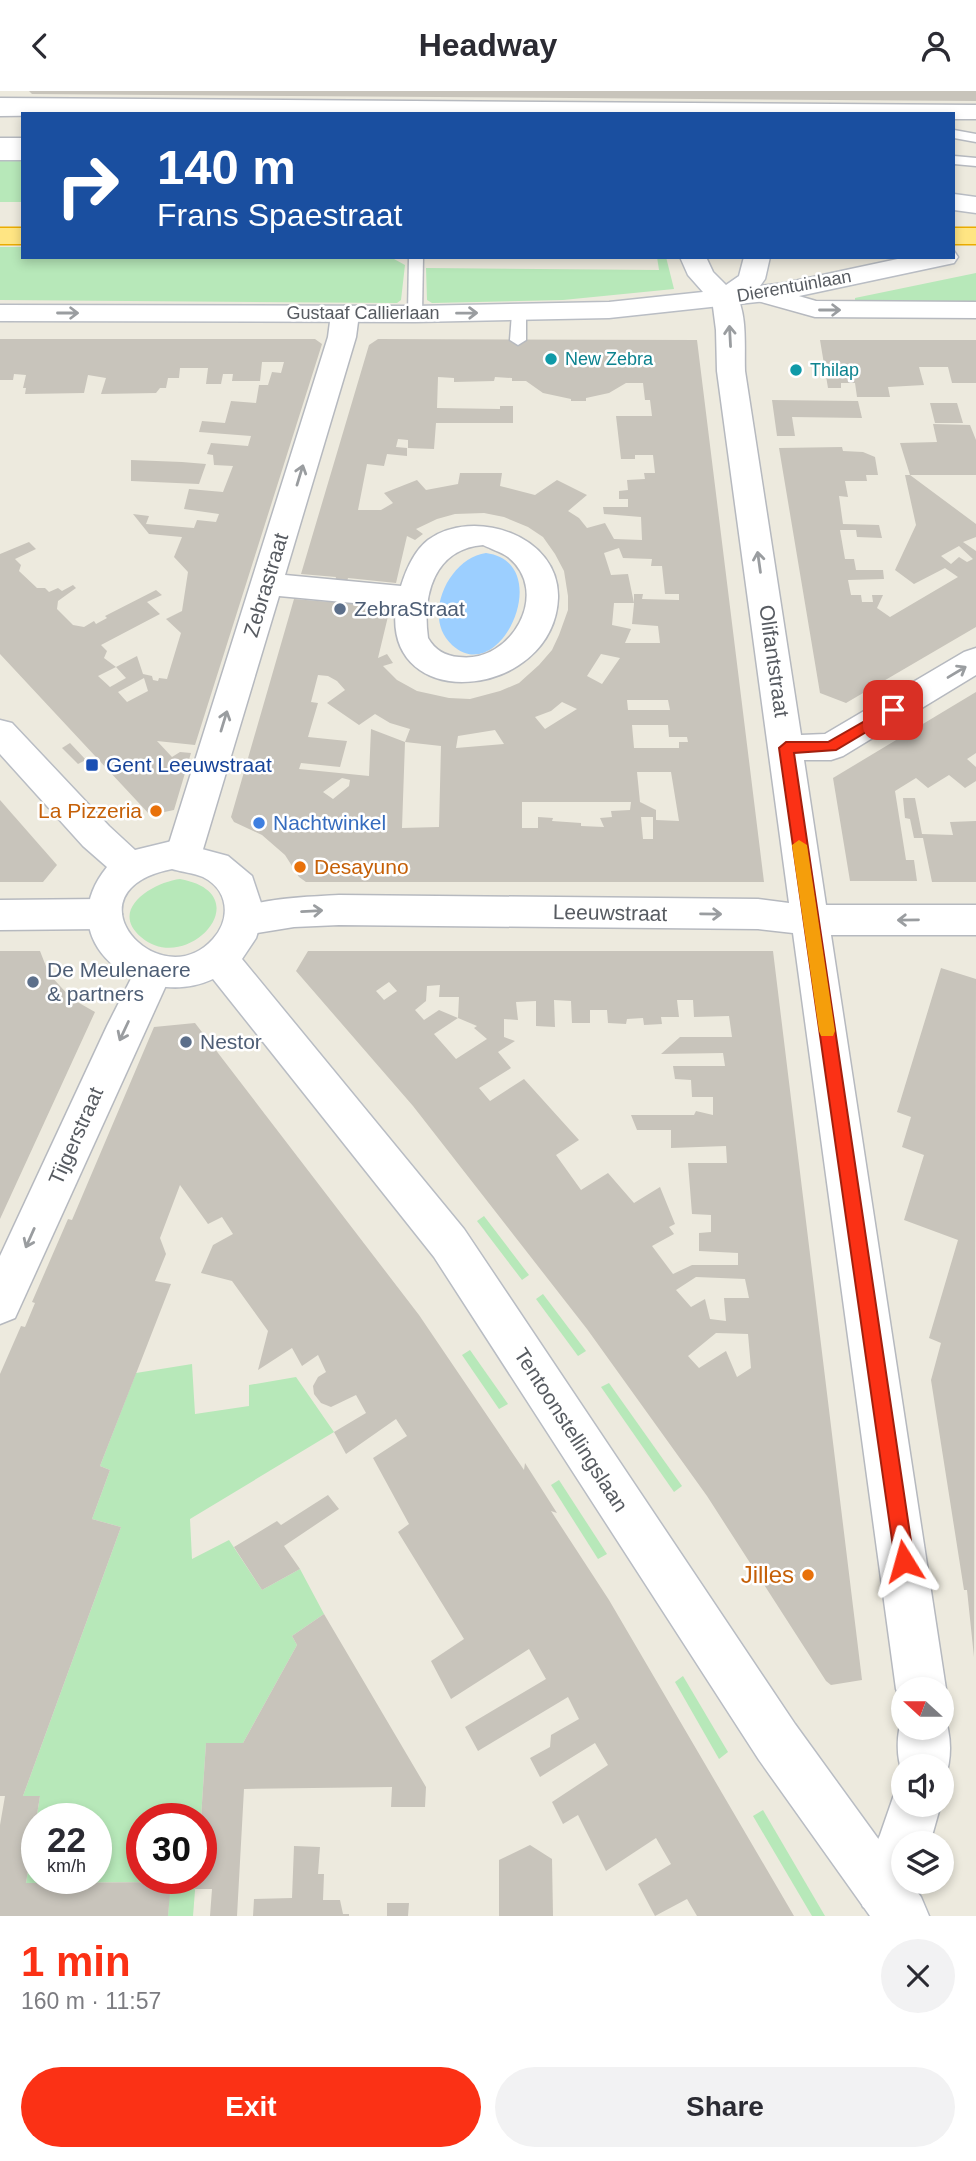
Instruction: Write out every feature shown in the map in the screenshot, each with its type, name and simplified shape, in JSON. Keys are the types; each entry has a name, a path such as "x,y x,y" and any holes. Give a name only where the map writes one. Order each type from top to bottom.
{"highway":[{"path":"0,213 21,213"},
{"path":"955,213 976,213"},
{"path":"0,236 21,236"},
{"path":"955,236 976,236"}],"street":[{"path":"0,105 976,112"},
{"path":"0,153 21,153"},
{"path":"955,202 976,205"},
{"path":"955,256 976,253"},
{"path":"694,259 701,275 725,299 752,279 757,259"},
{"name":"Dierentuinlaan","path":"725,299 764,294 935,259"},
{"path":"764,294 815,310 976,310"},
{"name":"Gustaaf Callierlaan","path":"0,313 415,314 519,326 608,310 725,299"},
{"name":"Olifantstraat","path":"725,299 730,330 731,371 919,1677"},
{"name":"Zebrastraat","path":"183,856 342,337 345,314"},
{"path":"487,535 508,540 523,550 540,576 541,591 536,623 518,651 503,662 484,670 460,672 438,666 422,655 413,641 410,621 414,598 433,553 447,543 466,536 487,535"},
{"path":"266,584 414,598"},
{"path":"786,748 831,747 976,660"},
{"path":"0,731 96,836 131,867"},
{"path":"183,856 213,865 230,877 241,893 246,911 244,929 235,946 203,968 177,972 154,969 133,961 117,949 106,932 103,914 106,896 116,880 131,867 150,859 183,856"},
{"name":"Leeuwstraat","path":"245,920 294,912 353,910 758,914 810,920 976,920"},
{"path":"0,915 103,914"},
{"name":"Tentoonstellingslaan","path":"219,959 449,1243 777,1742 891,1865"},
{"name":"Tijgerstraat","path":"0,1304 154,969"}],"lane":[{"path":"0,112 21,112"},
{"path":"955,134 976,138"},
{"path":"0,142 21,142"},
{"path":"955,160 976,162"},
{"path":"415,314 416,259"}],"green space":[{"path":"0,159 21,159 21,202 0,202"},
{"path":"0,247 21,247 21,259 394,259 405,265 401,300 397,303 0,300"},
{"path":"657,259 666,259 674,289 563,300 432,303 427,300 426,268 659,270"},
{"path":"976,273 976,303 855,302 855,298"},
{"path":"180,879 204,887 215,900 216,914 208,929 195,940 178,947 159,947 141,937 132,927 132,907 138,899 158,885"},
{"path":"484,1216 529,1275 522,1280 477,1221"},
{"path":"543,1294 586,1351 578,1356 536,1299"},
{"path":"470,1350 508,1404 499,1409 462,1355"},
{"path":"192,1364 195,1414 249,1406 249,1385 296,1377 334,1432 190,1519 192,1559 229,1540 262,1590 300,1569 324,1614 292,1636 297,1645 243,1743 206,1743 202,1803 126,1803 126,1882 112,1882 112,1803 39,1803 40,1796 23,1796 121,1527 92,1519 110,1470 100,1466 136,1373"},
{"path":"609,1383 682,1486 674,1492 601,1387"},
{"path":"559,1480 607,1554 598,1559 551,1485"},
{"path":"683,1676 728,1752 719,1759 675,1682"},
{"path":"763,1810 825,1916 812,1916 753,1816"},
{"path":"169,1894 195,1894 193,1916 168,1916"}],"water":[{"path":"486,553 507,561 518,577 519,598 514,619 503,638 488,651 470,654 452,645 443,633 439,620 439,605 451,577 473,557"}],"building":[{"path":"29,91 976,91 976,101 32,94"},
{"path":"0,339 315,339 322,344 195,745 157,741 172,757 180,752 191,753 174,810 150,815 0,654 0,554 29,542 36,549 15,559 21,565 19,571 37,588 45,588 49,592 58,588 62,591 73,585 76,588 58,601 57,609 73,625 84,627 94,621 96,624 107,618 105,616 156,590 162,595 147,602 160,614 101,645 107,651 104,658 116,667 137,656 143,674 152,676 153,680 167,679 181,633 166,619 182,611 188,572 174,557 182,537 149,534 133,514 149,516 146,524 194,528 197,520 216,522 219,514 184,509 189,489 223,492 233,466 214,465 213,455 207,454 211,443 248,446 251,436 199,432 202,421 225,423 231,401 256,403 259,385 268,385 272,372 281,373 284,362 262,362 260,381 232,381 233,374 223,374 221,384 206,384 208,368 180,368 179,378 168,378 166,388 160,388 156,393 101,394 106,378 88,375 84,393 25,394 26,388 23,388 26,375 14,374 13,380 0,380","holes":["116,667 126,678 110,687 98,676","144,678 148,691 127,702 118,692"]},
{"path":"378,339 697,340 764,882 306,882 299,877 285,855 262,835 234,822 231,817 294,599 330,602 336,577 301,574 369,345","holes":["438,377 454,378 454,382 494,381 495,377 512,378 512,381 526,381 543,393 571,401 586,401 586,398 609,393 626,383 643,383 645,400 650,400 652,416 616,416 621,459 635,459 635,455 653,455 655,473 644,473 645,479 627,480 628,490 619,491 619,499 628,499 628,507 603,507 604,514 641,517 642,540 614,539 605,523 587,528 579,518 568,511 587,495 557,480 535,495 500,486 502,473 460,473 458,484 426,490 417,480 384,493 393,503 381,510 358,510 367,464 384,466 387,454 407,456 407,448 396,447 398,439 408,440 408,448 434,449 436,423 513,423 513,406 500,406 500,409 437,408","484,513 504,517 528,527 543,537 555,554 564,571 568,610 552,650 519,683 470,699 449,698 417,691 397,680 383,666 393,663 387,654 378,658 390,608 341,603 348,578 396,583 407,536 415,540 423,534 416,529 455,514","619,548 623,558 652,559 651,566 662,566 665,594 679,594 679,600 642,599 643,594 634,594 634,603 628,574 611,575 604,553","614,603 634,603 632,624 658,626 660,643 625,643 631,629 612,625","601,654 620,658 602,684 587,676","318,675 328,676 345,690 327,703 359,725 375,714 390,723 410,729 405,742 371,729 369,776 299,769 301,763 340,767 347,741 308,737 318,703 311,702","627,700 668,700 670,710 628,710","562,702 577,709 545,729 535,717 551,711","632,725 668,725 669,737 687,737 688,742 679,742 679,748 634,748","495,730 504,744 456,748 458,736","405,742 441,746 439,827 402,828","637,772 671,772 679,821 656,820 656,810 640,802","342,778 350,780 349,786 333,799 323,792","522,802 631,802 630,810 611,811 612,817 600,818 604,827 581,826 581,823 538,817 538,828 522,828","641,817 653,817 653,839 643,839"]},
{"path":"820,340 976,340 976,383 952,383 948,367 919,367 924,385 888,387 890,397 857,397 855,383 841,383 841,388 828,388"},
{"path":"772,400 858,401 862,418 792,417 795,436 777,436"},
{"path":"930,403 957,403 963,423 935,423"},
{"path":"933,424 970,425 976,440 976,475 910,475 900,443 937,442"},
{"path":"842,447 843,451 863,452 875,457 878,475 866,475 867,481 845,481 848,497 839,496 843,524 879,525 882,538 857,537 856,530 840,530 845,559 854,559 856,570 883,570 884,579 848,580 851,595 861,595 862,602 873,602 872,595 883,595 877,608 890,617 958,577 945,568 914,584 895,570 916,525 905,475 910,475 976,524 976,537 963,542 976,551 976,627 846,703 820,693 779,448","holes":["959,546 973,559 967,562 959,557 951,564 941,556"]},
{"path":"131,460 206,464 199,484 131,481"},
{"path":"976,692 976,753 967,759 976,767 976,781 965,788 949,775 928,788 916,778 895,791 906,860 914,860 917,881 850,881 833,778"},
{"path":"70,743 86,760 78,764 62,748"},
{"path":"903,798 915,798 922,834 953,835 950,822 976,821 976,882 932,882 923,838 914,838 910,819 905,818"},
{"path":"0,800 57,865 43,882 0,882"},
{"path":"0,951 40,951 49,974 72,999 95,1012 0,1219"},
{"path":"308,951 773,951 862,1680 831,1685 826,1681 707,1496 587,1329 413,1106 296,971","holes":["389,982 397,991 384,1000 376,991","440,985 439,997 459,997 458,1018 439,1010 424,1020 415,1010 426,1001 427,986","554,1000 571,1001 572,1023 590,1023 590,1010 607,1010 608,1023 626,1024 627,1019 643,1018 644,1025 662,1024 661,1017 679,1017 677,1000 693,1000 694,1017 729,1016 732,1037 680,1037 661,1054 723,1053 725,1066 673,1066 675,1079 691,1080 692,1097 713,1097 713,1115 696,1111 694,1115 631,1115 637,1130 671,1130 671,1148 726,1146 727,1163 688,1163 692,1214 711,1215 711,1232 699,1233 699,1251 738,1253 738,1265 692,1265 673,1274 652,1246 674,1234 669,1227 675,1224 660,1187 634,1203 608,1173 581,1190 556,1155 579,1140 524,1079 490,1101 479,1088 511,1068 498,1052 515,1041 504,1037 504,1019 518,1020 516,1002 536,1001 536,1026 555,1027","458,1018 477,1026 474,1028 487,1039 456,1059 434,1034","696,1277 745,1279 749,1298 724,1298 726,1321 710,1319 705,1299 691,1307 676,1290","716,1333 748,1334 751,1368 737,1377 726,1351 699,1368 688,1356"]},
{"path":"941,968 976,979 974,1657 967,1590 964,1590 931,1380 941,1343 929,1338 958,1240 904,1220 924,1155 902,1147 911,1117 897,1112"},
{"path":"195,1023 419,1315 524,1470 525,1463 557,1513 551,1511 609,1600 794,1916 697,1916 687,1899 655,1916 638,1884 671,1864 656,1838 606,1871 578,1815 563,1824 552,1802 608,1765 595,1743 540,1777 530,1758 550,1747 551,1735 579,1719 568,1697 478,1751 465,1727 546,1679 529,1649 451,1699 431,1661 464,1639 398,1532 409,1524 373,1458 407,1436 396,1419 346,1454 334,1432 366,1413 356,1395 331,1407 321,1403 314,1394 313,1386 318,1377 326,1372 318,1355 302,1366 292,1348 258,1370 268,1331 232,1281 201,1273 213,1245 233,1234 222,1217 208,1224 180,1185 160,1238 166,1254 155,1281 171,1284 100,1466 110,1470 92,1519 121,1527 23,1796 40,1796 39,1803 21,1803 21,1894 112,1894 112,1882 126,1882 126,1894 170,1894 168,1916 0,1916 0,1825 5,1796 0,1796 0,1374 21,1326 25,1327 35,1303 32,1302 68,1219 72,1220 154,1027"},
{"path":"328,1495 339,1509 284,1546 300,1569 262,1590 234,1547 277,1521 281,1525"},
{"path":"324,1614 426,1787 425,1807 391,1807 392,1787 244,1789 237,1916 210,1916 212,1894 217,1894 217,1803 202,1803 206,1743 243,1743 297,1645 292,1636"},
{"path":"530,1845 552,1859 553,1916 499,1916 499,1860"},
{"path":"294,1846 320,1847 318,1874 324,1874 323,1900 340,1900 343,1914 349,1916 253,1916 254,1899 292,1898"},
{"path":"387,1903 409,1903 408,1916 387,1916"}],"slow traffic":[{"path":"799,845 827,1031"}],"place":[{"name":"New Zebra","path":"551,359"},
{"name":"Thilap","path":"796,370"},
{"name":"ZebraStraat","path":"340,609"},
{"name":"Gent Leeuwstraat","path":"92,765"},
{"name":"La Pizzeria","path":"156,811"},
{"name":"Nachtwinkel","path":"259,823"},
{"name":"Desayuno","path":"300,867"},
{"name":"De Meulenaere & partners","path":"33,982"},
{"name":"Nestor","path":"186,1042"},
{"name":"Jilles","path":"808,1575"}],"route":[{"path":"893,710 831,747 786,748 904,1561"}]}
